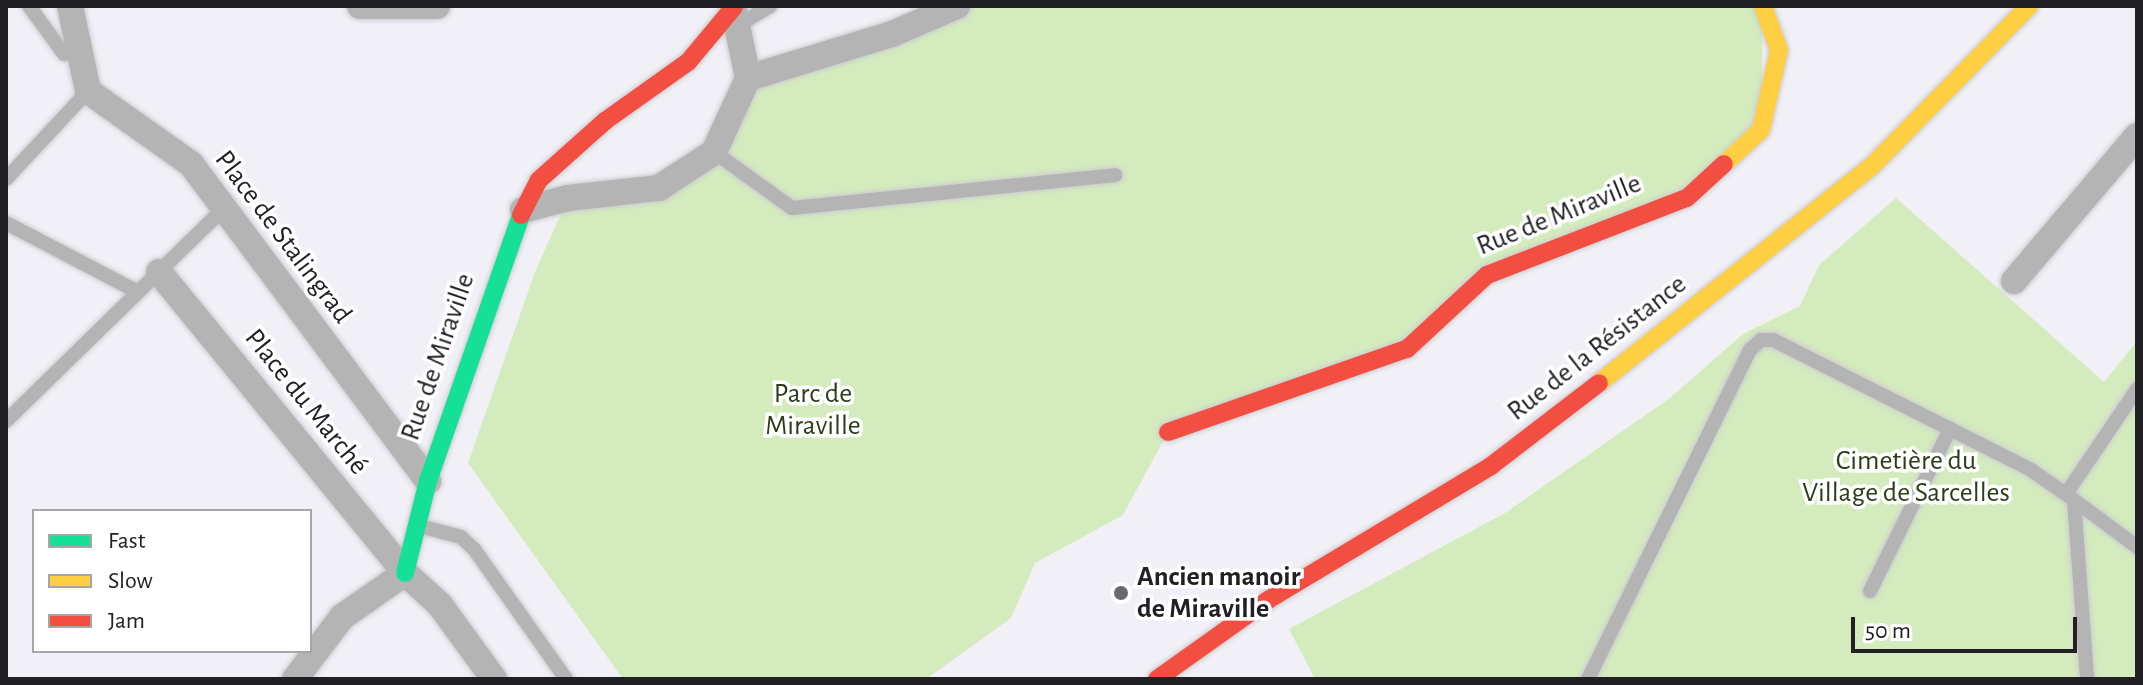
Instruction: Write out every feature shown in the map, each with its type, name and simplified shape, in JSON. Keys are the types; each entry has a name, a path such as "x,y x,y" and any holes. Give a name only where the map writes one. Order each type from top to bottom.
{"street":[{"path":"70,6 88,91"},
{"path":"360,6 437,6"},
{"path":"748,78 892,34 957,6"},
{"name":"Rue de Miraville","path":"1168,432 1407,349 1487,275 1687,198 1761,130 1779,50 1763,6"},
{"name":"Rue de la Résistance","path":"1157,679 1268,600 1491,466 1749,268 1872,166 2029,6"},
{"path":"523,210 568,198 659,188 714,152 748,78 736,20"},
{"name":"Rue de Miraville","path":"416,525 428,481 523,210 539,180 561,158 688,62 736,20"},
{"name":"Place de Stalingrad","path":"88,91 191,164 428,481"},
{"path":"2014,281 2137,136"},
{"name":"Place du Marché","path":"159,272 405,573 440,605 494,679"},
{"path":"295,679 342,617 405,573 416,525"}],"lane":[{"path":"29,6 64,54 80,48"},
{"path":"736,20 770,6"},
{"path":"6,179 88,91"},
{"path":"714,152 792,208 1115,175"},
{"path":"6,421 223,209"},
{"path":"6,223 138,292"},
{"path":"1588,679 1750,350 1761,340 1773,340 2031,470 2137,547"},
{"path":"2087,679 2070,497 2137,389"},
{"path":"1870,591 1950,429"},
{"path":"416,525 461,537 474,549 566,679"}],"green space":[{"name":"Parc de Miraville","path":"957,6 1763,6 1761,130 1687,198 1487,275 1407,349 1168,432 1123,515 1035,563 1011,618 926,679 623,679 468,463 535,272 568,198 659,188 714,152 736,101 787,67"},
{"name":"Cimetière du Village de Sarcelles","path":"1896,198 2104,382 2137,341 2137,679 1315,679 1289,629 1505,513 1670,398 1743,334 1800,306 1819,265"}],"traffic: fast":[{"path":"405,573 428,481 521,215"}],"traffic: slow":[{"path":"1724,164 1761,130 1779,50 1763,6"},
{"path":"1599,383 1872,166 2029,6"}],"traffic: jam":[{"path":"521,215 539,180 605,121 688,62 734,7"},
{"path":"1168,432 1407,349 1487,275 1687,198 1724,164"},
{"path":"1157,679 1268,600 1491,466 1599,383"}],"place":[{"name":"Ancien manoir de Miraville","path":"1121,593"}]}
